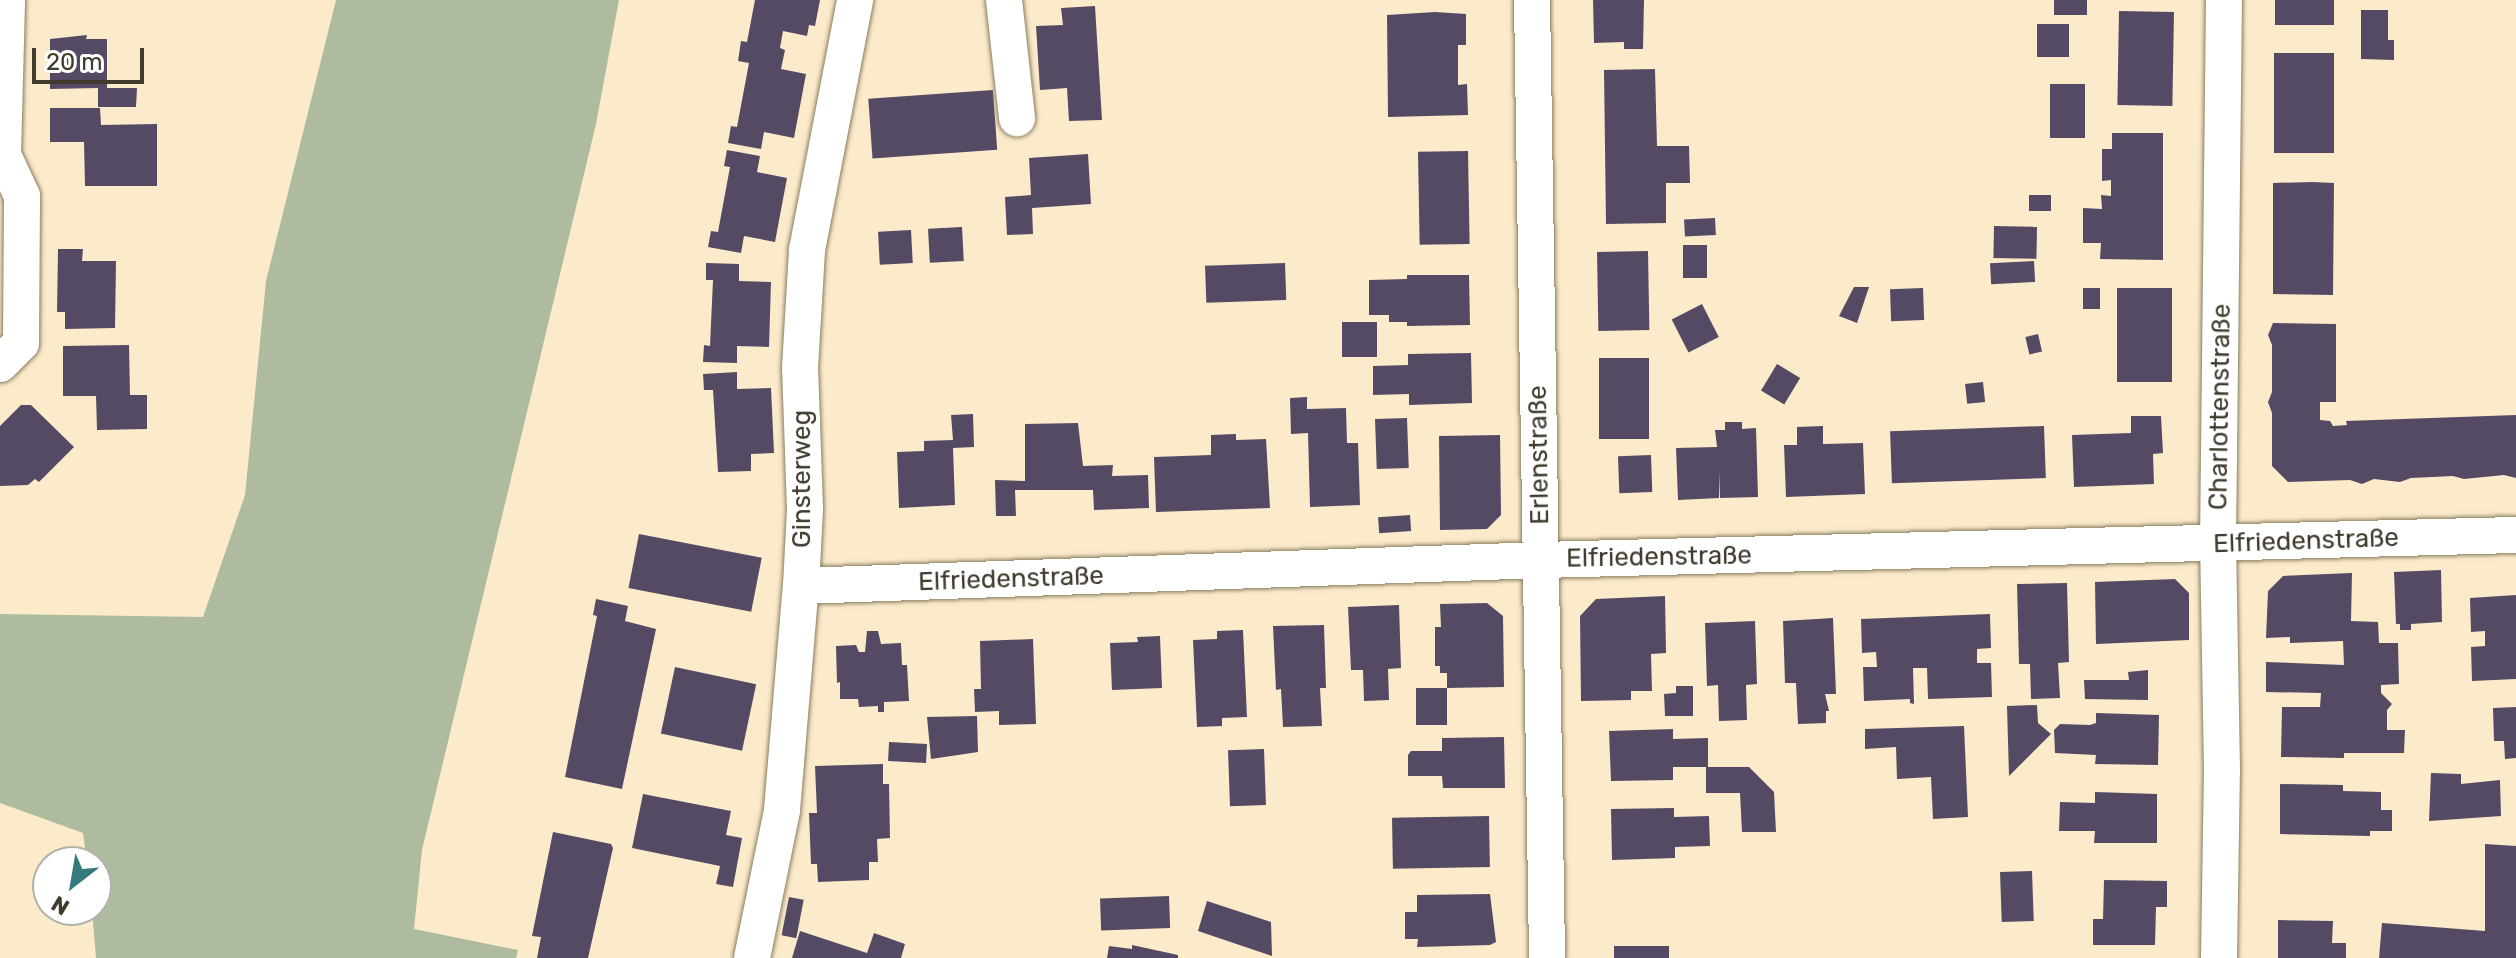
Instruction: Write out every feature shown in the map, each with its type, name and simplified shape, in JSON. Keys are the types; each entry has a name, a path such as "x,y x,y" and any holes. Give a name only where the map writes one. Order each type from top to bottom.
{"street":[{"path":"0,364 21,343 22,196 2,155 7,0"},
{"name":"Ginsterweg","path":"752,958 782,810 801,586 805,509 800,368 807,250 855,0"},
{"path":"1004,0 1017,118"},
{"name":"Erlenstraße","path":"1532,0 1547,958"},
{"name":"Charlottenstraße","path":"2219,958 2222,770 2218,544 2224,0"},
{"name":"Elfriedenstraße","path":"801,586 1541,560 2516,535"}],"green space":[{"path":"336,0 619,0 596,124 422,850 414,929 518,950 516,958 96,958 93,926 112,926 112,846 85,846 83,833 0,803 0,614 203,617 245,495 266,281"}],"building":[{"path":"755,0 820,0 815,26 809,25 807,36 783,31 780,48 785,50 781,69 806,74 794,138 764,132 761,149 728,143 731,126 737,127 749,63 738,61 741,41 747,42"},
{"path":"1593,0 1644,0 1643,49 1624,49 1624,42 1594,43"},
{"path":"2054,0 2087,0 2087,15 2054,15"},
{"path":"2275,0 2334,0 2334,25 2275,25"},
{"path":"1095,6 1102,120 1069,121 1067,88 1040,90 1036,26 1063,25 1061,8"},
{"path":"2361,10 2388,10 2388,40 2394,40 2394,60 2361,59"},
{"path":"2119,11 2174,12 2172,106 2117,105"},
{"path":"1466,14 1466,45 1458,45 1458,85 1467,84 1468,115 1388,117 1387,15"},
{"path":"2037,24 2069,24 2069,57 2037,57"},
{"path":"87,35 86,39 107,39 107,88 137,88 136,107 98,107 98,88 50,89 50,39"},
{"path":"2274,53 2334,53 2334,153 2274,153"},
{"path":"1655,69 1657,146 1689,146 1690,183 1666,183 1666,223 1606,224 1604,70"},
{"path":"2050,84 2085,84 2085,138 2050,138"},
{"path":"993,90 997,150 872,159 868,99"},
{"path":"50,108 100,108 101,125 157,124 157,186 85,186 84,142 50,142"},
{"path":"2112,133 2163,133 2163,260 2100,259 2101,243 2083,243 2083,208 2102,209 2101,195 2111,196 2111,180 2102,181 2102,149 2112,149"},
{"path":"727,150 760,156 757,172 787,178 775,242 744,236 741,253 708,247 711,231 718,232 730,167 724,166"},
{"path":"1468,151 1470,244 1420,245 1418,152"},
{"path":"1088,154 1091,204 1032,208 1033,234 1007,235 1005,197 1031,195 1029,158"},
{"path":"2273,183 2334,183 2333,295 2273,294"},
{"path":"2029,195 2051,195 2051,211 2029,211"},
{"path":"1715,218 1716,235 1685,237 1684,220"},
{"path":"1994,226 2037,227 2036,259 1993,258"},
{"path":"962,227 964,261 930,263 928,229"},
{"path":"911,230 913,263 880,265 878,232"},
{"path":"1683,245 1707,245 1707,278 1683,278"},
{"path":"58,249 83,249 82,261 116,261 115,328 65,329 65,312 57,312"},
{"path":"1648,251 1649,330 1598,331 1597,252"},
{"path":"2034,261 2035,282 1991,284 1990,263"},
{"path":"706,263 739,264 739,281 771,282 769,347 737,346 737,363 703,362 704,345 710,346 713,280 706,280"},
{"path":"1285,263 1286,300 1206,303 1205,266"},
{"path":"1407,275 1469,275 1470,325 1407,326 1407,322 1389,322 1389,315 1369,315 1369,280 1407,279"},
{"path":"1854,287 1869,287 1857,323 1839,316"},
{"path":"1923,288 1924,320 1891,321 1890,289"},
{"path":"2083,288 2100,288 2100,309 2083,309"},
{"path":"2117,288 2172,288 2172,382 2117,382"},
{"path":"1702,304 1719,337 1689,352 1672,319"},
{"path":"1342,322 1377,322 1377,357 1342,357"},
{"path":"2273,323 2336,324 2336,402 2320,402 2320,420 2330,421 2333,426 2347,425 2346,421 2516,415 2516,478 2504,475 2464,479 2453,476 2411,478 2400,482 2374,479 2362,484 2350,480 2288,482 2272,466 2272,413 2268,402 2272,392 2272,345 2268,335"},
{"path":"2038,334 2042,352 2029,354 2025,337"},
{"path":"129,345 130,395 147,395 147,429 97,430 96,396 63,396 63,346"},
{"path":"1471,353 1472,403 1409,405 1409,394 1373,395 1373,366 1408,365 1408,354"},
{"path":"1599,358 1649,358 1649,439 1599,439"},
{"path":"1777,364 1800,378 1784,404 1761,391"},
{"path":"737,372 737,389 771,388 774,453 751,454 751,471 718,472 713,390 704,390 703,374"},
{"path":"1983,382 1985,402 1967,404 1965,384"},
{"path":"1307,397 1307,409 1346,408 1347,443 1358,443 1360,505 1310,507 1308,433 1291,434 1290,398"},
{"path":"21,405 31,405 74,447 39,482 35,479 28,485 0,486 0,426"},
{"path":"973,414 974,447 953,448 955,505 899,508 897,452 924,451 924,441 953,440 951,415"},
{"path":"2131,416 2161,416 2163,453 2153,454 2154,484 2074,487 2072,435 2131,433"},
{"path":"1407,418 1409,468 1377,469 1375,419"},
{"path":"1725,422 1742,422 1742,429 1756,428 1758,497 1720,498 1719,472 1719,498 1678,500 1676,448 1717,447 1715,430 1725,430"},
{"path":"1078,423 1083,466 1113,465 1112,476 1148,475 1149,508 1094,510 1093,490 1015,490 1016,516 996,516 995,480 1025,481 1025,424"},
{"path":"1823,426 1823,444 1863,443 1865,494 1786,497 1784,445 1797,445 1797,427"},
{"path":"2044,426 2046,478 1892,483 1890,431"},
{"path":"1236,434 1236,440 1266,439 1270,508 1156,512 1154,457 1211,455 1211,435"},
{"path":"1500,435 1501,515 1487,529 1440,530 1439,436"},
{"path":"1651,455 1652,492 1619,493 1618,456"},
{"path":"1410,515 1411,531 1379,533 1378,517"},
{"path":"639,534 762,558 751,612 629,588"},
{"path":"2441,570 2442,622 2411,624 2411,630 2400,630 2400,624 2396,624 2394,572"},
{"path":"2352,573 2351,621 2378,622 2379,643 2398,643 2399,684 2381,685 2381,693 2392,704 2387,710 2387,730 2405,730 2404,753 2344,753 2344,758 2281,757 2282,707 2320,707 2321,693 2266,692 2266,662 2344,665 2343,641 2290,643 2290,637 2266,638 2268,591 2283,576"},
{"path":"2175,579 2189,593 2189,640 2096,644 2095,582"},
{"path":"2067,583 2069,662 2058,663 2060,698 2031,699 2030,664 2019,664 2017,584"},
{"path":"2516,595 2516,679 2472,681 2471,647 2485,646 2485,631 2471,632 2470,598"},
{"path":"1665,596 1666,653 1651,654 1652,691 1631,691 1631,700 1581,701 1580,616 1596,599"},
{"path":"596,599 628,606 625,621 656,629 622,789 565,777 597,616 593,615"},
{"path":"1487,603 1503,616 1504,687 1447,688 1447,673 1440,673 1440,666 1435,666 1435,627 1441,627 1440,604"},
{"path":"1399,605 1401,668 1388,669 1389,700 1364,701 1363,670 1351,670 1348,607"},
{"path":"1990,614 1991,648 1977,649 1977,663 1991,663 1992,697 1928,699 1927,668 1913,668 1914,704 1910,703 1910,699 1864,701 1863,667 1877,667 1876,652 1862,653 1861,619"},
{"path":"1833,618 1836,694 1825,694 1829,711 1826,711 1826,723 1798,724 1796,683 1785,683 1783,621"},
{"path":"1755,621 1757,684 1746,685 1747,720 1719,721 1718,685 1707,686 1705,623"},
{"path":"1324,625 1326,688 1320,688 1322,726 1283,727 1281,689 1276,690 1273,626"},
{"path":"1243,630 1247,717 1222,718 1222,726 1197,727 1193,640 1217,639 1217,631"},
{"path":"867,631 878,631 881,644 901,643 902,665 907,665 909,701 884,702 884,712 878,712 878,706 859,707 858,699 840,699 836,646 856,645 859,652 865,652"},
{"path":"1160,636 1162,688 1112,690 1110,643 1138,642 1137,637"},
{"path":"1033,639 1036,724 999,725 999,711 975,712 974,689 981,689 980,641"},
{"path":"675,667 756,684 742,751 661,734"},
{"path":"2148,670 2148,700 2085,699 2084,680 2129,680 2128,672"},
{"path":"1676,686 1693,686 1693,716 1665,716 1664,694 1676,693"},
{"path":"1416,688 1447,688 1447,725 1416,725"},
{"path":"2037,705 2038,723 2051,734 2009,776 2007,706"},
{"path":"2516,707 2516,758 2505,759 2504,741 2494,741 2493,708"},
{"path":"2096,713 2159,715 2158,765 2095,764 2096,755 2055,753 2054,730 2060,724 2090,725 2096,723"},
{"path":"977,716 978,752 931,759 927,717"},
{"path":"1964,726 1968,817 1933,819 1931,777 1897,779 1896,747 1865,749 1865,729"},
{"path":"1673,729 1673,739 1708,738 1708,767 1749,767 1774,792 1776,832 1742,832 1740,793 1706,793 1706,767 1673,767 1673,780 1611,781 1609,731"},
{"path":"1504,737 1505,788 1443,788 1442,776 1408,776 1408,755 1411,751 1442,751 1442,738"},
{"path":"889,742 927,744 926,763 888,761"},
{"path":"1264,749 1266,805 1230,806 1228,750"},
{"path":"883,764 883,784 889,784 890,838 877,839 878,862 869,862 869,880 818,882 817,864 811,864 809,813 817,813 815,766"},
{"path":"2431,773 2461,774 2461,784 2500,780 2501,816 2429,821"},
{"path":"2280,784 2343,785 2343,791 2381,792 2381,810 2392,810 2392,831 2370,831 2370,836 2280,834"},
{"path":"2095,792 2157,794 2157,843 2094,843 2095,831 2059,831 2060,802 2095,803"},
{"path":"643,794 731,811 726,835 742,838 733,887 716,884 720,866 632,848"},
{"path":"1674,808 1674,817 1709,816 1710,846 1675,847 1675,858 1612,860 1611,809"},
{"path":"1489,816 1490,867 1393,869 1392,818"},
{"path":"553,832 611,844 613,848 588,958 537,958 541,937 532,936"},
{"path":"2485,844 2516,846 2516,958 2379,958 2382,923 2485,931"},
{"path":"2032,871 2034,921 2002,922 2000,872"},
{"path":"2104,880 2167,881 2167,907 2156,907 2155,945 2093,945 2093,919 2103,919"},
{"path":"1490,894 1496,942 1490,945 1417,947 1418,939 1405,939 1405,912 1417,912 1417,895"},
{"path":"1169,896 1170,928 1101,930 1100,898"},
{"path":"789,897 804,900 796,938 782,935"},
{"path":"1207,901 1271,922 1272,956 1198,931"},
{"path":"2278,920 2333,921 2332,943 2346,943 2346,958 2278,958"},
{"path":"800,931 867,953 874,933 905,944 901,958 792,958"},
{"path":"1132,945 1178,955 1178,958 1107,958 1109,946 1132,949"},
{"path":"1614,946 1669,946 1669,958 1614,958"}]}
